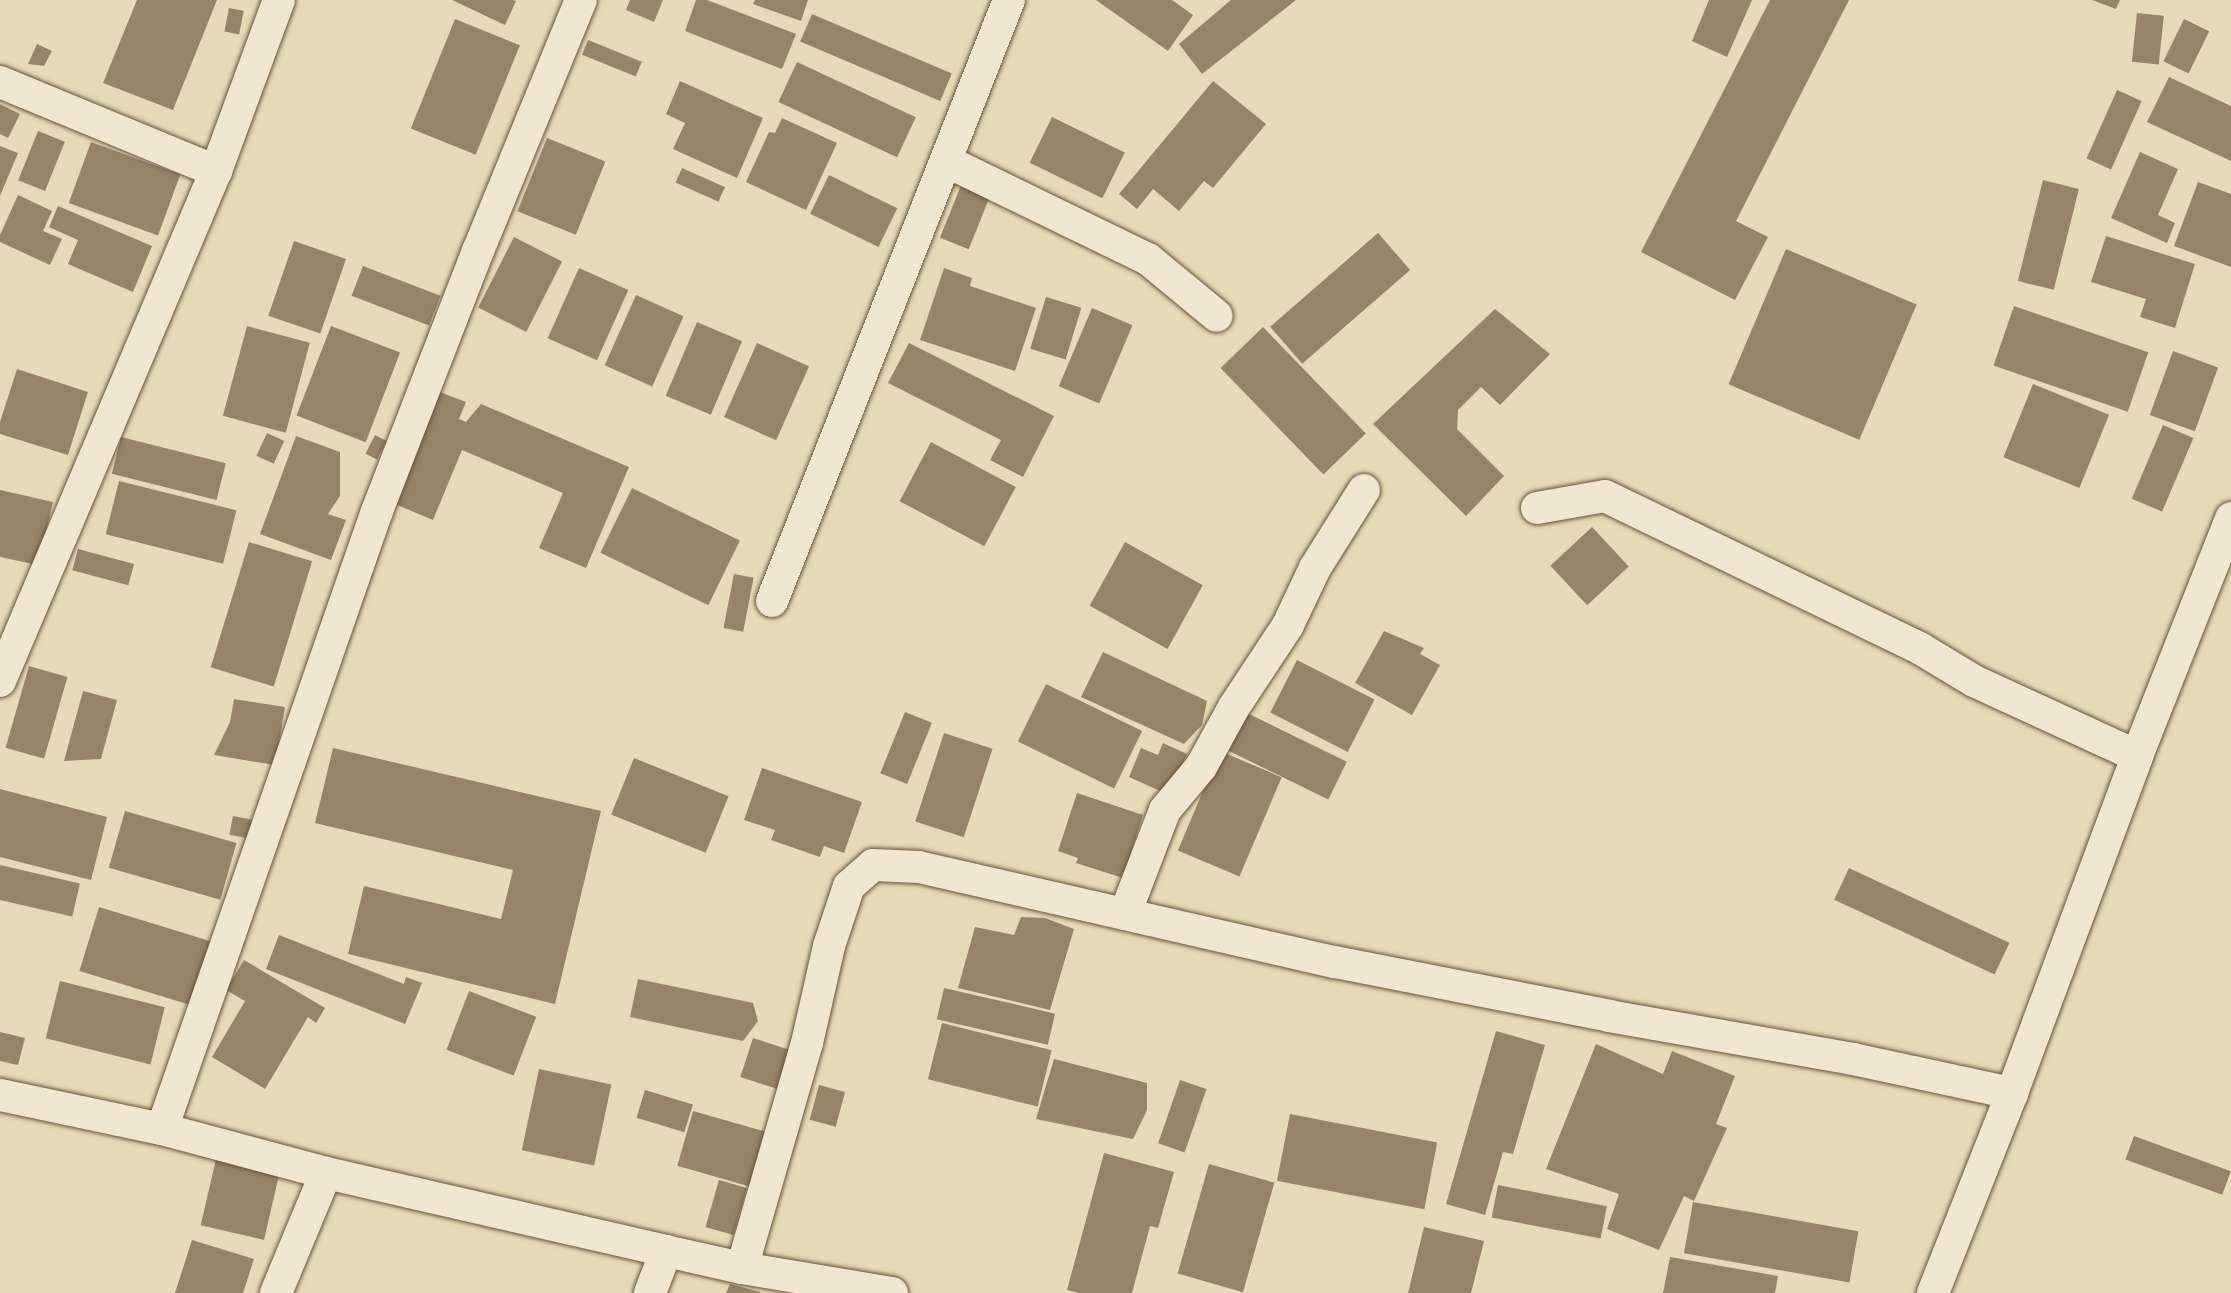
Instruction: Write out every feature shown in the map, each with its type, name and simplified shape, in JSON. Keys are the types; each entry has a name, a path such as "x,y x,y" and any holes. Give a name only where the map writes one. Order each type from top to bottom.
{"street":[{"path":"0,681 216,171 279,0"},
{"path":"162,1129 377,511 581,0"},
{"path":"772,601 1009,0"},
{"path":"0,82 216,171"},
{"path":"946,161 1148,259 1217,316"},
{"path":"1125,914 1166,810 1201,767 1234,707 1288,625 1315,568 1364,490"},
{"path":"1537,508 1605,496 1909,643 1973,681 2137,756"},
{"path":"1933,1293 2012,1093 2137,756 2231,518"},
{"path":"742,1268 849,886 873,865 919,867 1335,962 1609,1016 1853,1059 2012,1093"},
{"path":"0,1095 162,1129 326,1173 742,1268 891,1293"},
{"path":"276,1293 326,1173"},
{"path":"650,1293 666,1251"}],"building":[{"path":"137,0 217,0 173,110 103,83"},
{"path":"452,0 513,0 516,1 505,25"},
{"path":"630,0 663,0 654,22 626,10"},
{"path":"696,0 707,0 796,34 782,69 685,31"},
{"path":"755,0 808,0 801,21 753,4"},
{"path":"1096,0 1172,0 1193,15 1168,51"},
{"path":"1231,0 1296,0 1202,74 1179,44"},
{"path":"1709,0 1752,0 1727,57 1692,41"},
{"path":"1770,0 1849,0 1736,221 1768,237 1735,300 1641,252"},
{"path":"2092,0 2120,0 2116,9"},
{"path":"229,8 244,11 239,34 224,32"},
{"path":"2137,13 2164,16 2159,65 2132,62"},
{"path":"812,14 952,73 940,101 800,42"},
{"path":"455,19 520,45 476,155 411,128"},
{"path":"2184,19 2209,31 2189,74 2163,61"},
{"path":"588,40 642,62 636,77 582,55"},
{"path":"37,44 52,51 44,66 28,64"},
{"path":"797,62 916,117 897,157 778,102"},
{"path":"2169,77 2231,106 2231,161 2147,122"},
{"path":"680,81 763,118 737,178 673,149 685,123 666,114"},
{"path":"1213,81 1266,124 1213,188 1204,181 1179,211 1153,189 1137,209 1119,194"},
{"path":"2117,90 2142,101 2111,169 2086,159"},
{"path":"0,104 20,114 8,138 0,134"},
{"path":"1052,117 1125,153 1102,198 1030,163"},
{"path":"782,118 837,143 806,210 746,182 769,132 775,133"},
{"path":"38,131 65,142 45,191 18,180"},
{"path":"547,138 605,162 576,235 517,211"},
{"path":"91,142 180,174 158,236 69,203"},
{"path":"0,146 18,153 0,196"},
{"path":"2140,152 2178,169 2158,215 2175,223 2167,243 2111,218"},
{"path":"682,168 725,187 718,202 675,183"},
{"path":"829,175 897,208 878,247 810,214"},
{"path":"2043,180 2079,189 2054,290 2018,281"},
{"path":"2198,182 2231,194 2231,267 2174,246"},
{"path":"962,183 991,195 969,249 940,238"},
{"path":"18,195 52,211 43,231 62,239 50,265 0,242 0,235"},
{"path":"58,206 152,246 133,292 68,264 78,240 49,227"},
{"path":"1378,233 1410,270 1302,364 1270,327"},
{"path":"2106,236 2195,264 2175,328 2140,317 2146,299 2091,282"},
{"path":"514,237 562,262 526,332 478,307"},
{"path":"294,241 346,259 320,334 268,316"},
{"path":"1786,249 1917,304 1859,440 1729,384"},
{"path":"363,266 440,296 429,326 352,296"},
{"path":"579,268 628,290 597,360 548,338"},
{"path":"944,268 972,278 970,286 1036,308 1015,371 920,340"},
{"path":"636,295 684,316 652,386 605,365"},
{"path":"1046,297 1081,308 1066,359 1030,349"},
{"path":"2014,306 2148,352 2128,412 1993,366"},
{"path":"1092,308 1133,325 1099,403 1059,386"},
{"path":"1495,309 1550,354 1500,405 1481,387 1458,410 1457,429 1504,476 1466,516 1373,424"},
{"path":"697,322 742,341 711,415 666,396"},
{"path":"247,326 310,343 286,433 223,416"},
{"path":"331,326 400,353 366,442 297,416"},
{"path":"1263,327 1366,433 1323,474 1221,368"},
{"path":"757,343 809,366 776,440 724,417"},
{"path":"909,343 1054,416 1023,477 990,460 1001,440 888,383"},
{"path":"2173,351 2218,367 2195,431 2150,415"},
{"path":"17,369 88,392 68,455 0,434 0,422"},
{"path":"2033,384 2109,415 2079,488 2003,457"},
{"path":"437,391 466,402 459,419 466,422 481,404 629,467 586,568 539,548 563,493 462,450 433,520 390,502"},
{"path":"2163,425 2193,438 2162,512 2132,499"},
{"path":"267,433 284,441 274,464 256,456"},
{"path":"375,435 387,441 377,460 365,454"},
{"path":"296,436 340,452 340,496 328,514 346,520 331,560 260,534"},
{"path":"121,437 226,463 217,500 112,474"},
{"path":"931,442 1016,487 984,546 900,501"},
{"path":"119,481 236,510 223,564 106,534"},
{"path":"632,488 740,541 708,605 600,553"},
{"path":"0,490 53,502 38,565 0,557"},
{"path":"1592,527 1629,566 1587,605 1550,566"},
{"path":"249,542 312,561 274,687 211,667"},
{"path":"1125,542 1203,585 1167,649 1090,606"},
{"path":"78,549 134,564 128,585 72,570"},
{"path":"734,574 754,578 743,632 724,628"},
{"path":"1384,631 1424,648 1420,654 1440,665 1412,715 1355,683"},
{"path":"1103,652 1207,701 1202,725 1184,744 1081,697"},
{"path":"1297,660 1375,699 1348,752 1270,713"},
{"path":"29,666 67,677 44,759 6,748"},
{"path":"1046,684 1142,731 1114,788 1018,742"},
{"path":"83,691 117,700 101,759 64,761"},
{"path":"234,699 285,707 275,765 214,755 230,722"},
{"path":"905,712 932,723 907,784 880,773"},
{"path":"1247,713 1347,762 1328,799 1229,751"},
{"path":"944,733 993,749 964,837 915,821"},
{"path":"1163,743 1187,754 1169,795 1129,777 1141,748 1158,755"},
{"path":"333,748 601,811 555,1004 348,954 364,886 501,919 513,870 315,823"},
{"path":"1220,751 1282,777 1239,877 1178,850"},
{"path":"634,758 729,796 706,853 611,815"},
{"path":"762,768 862,802 844,853 824,846 820,857 771,840 775,830 744,820"},
{"path":"0,789 107,817 91,880 0,857"},
{"path":"1077,793 1143,815 1123,878 1076,863 1078,858 1058,851"},
{"path":"125,811 237,843 220,900 109,868"},
{"path":"233,816 253,820 249,838 229,835"},
{"path":"0,865 80,883 72,917 0,900"},
{"path":"1849,868 2009,943 1995,975 1834,900"},
{"path":"99,907 210,941 190,1005 79,971"},
{"path":"1021,917 1045,918 1074,929 1050,1010 958,988 975,927 1014,935"},
{"path":"279,935 404,984 406,977 422,983 405,1024 266,969"},
{"path":"244,960 325,1008 316,1023 308,1017 265,1089 212,1057 245,1001 226,990"},
{"path":"638,979 753,1003 758,1021 743,1041 630,1017"},
{"path":"60,981 165,1007 151,1064 46,1038"},
{"path":"944,988 1055,1014 1048,1045 937,1019"},
{"path":"469,991 536,1017 514,1076 446,1050"},
{"path":"942,1023 1052,1050 1038,1107 928,1079"},
{"path":"1496,1031 1545,1045 1513,1154 1503,1152 1485,1215 1446,1204"},
{"path":"0,1032 25,1038 18,1065 0,1061"},
{"path":"753,1038 795,1052 782,1091 740,1077"},
{"path":"1596,1044 1663,1074 1672,1051 1735,1076 1716,1124 1727,1128 1694,1201 1684,1196 1659,1250 1607,1229 1619,1194 1546,1169"},
{"path":"1054,1059 1147,1083 1147,1110 1133,1139 1036,1119"},
{"path":"539,1069 611,1084 594,1166 522,1150"},
{"path":"1180,1080 1206,1089 1185,1152 1158,1143"},
{"path":"819,1085 845,1092 836,1127 810,1120"},
{"path":"645,1090 693,1105 684,1132 637,1118"},
{"path":"693,1111 767,1132 751,1187 677,1166"},
{"path":"1290,1114 1437,1143 1424,1209 1277,1181"},
{"path":"2134,1136 2231,1171 2222,1195 2125,1159"},
{"path":"1104,1153 1174,1172 1158,1228 1150,1226 1132,1293 1079,1293 1067,1290"},
{"path":"216,1159 279,1174 264,1240 201,1225"},
{"path":"1209,1164 1274,1183 1243,1292 1178,1274"},
{"path":"719,1180 747,1188 733,1235 705,1227"},
{"path":"1498,1185 1607,1206 1601,1239 1492,1217"},
{"path":"1693,1202 1858,1231 1849,1282 1684,1253"},
{"path":"1424,1227 1484,1241 1471,1293 1408,1293"},
{"path":"192,1240 254,1259 243,1293 175,1293"},
{"path":"1670,1257 1778,1276 1775,1293 1663,1293"},
{"path":"730,1284 760,1292 760,1293 726,1293"}]}
